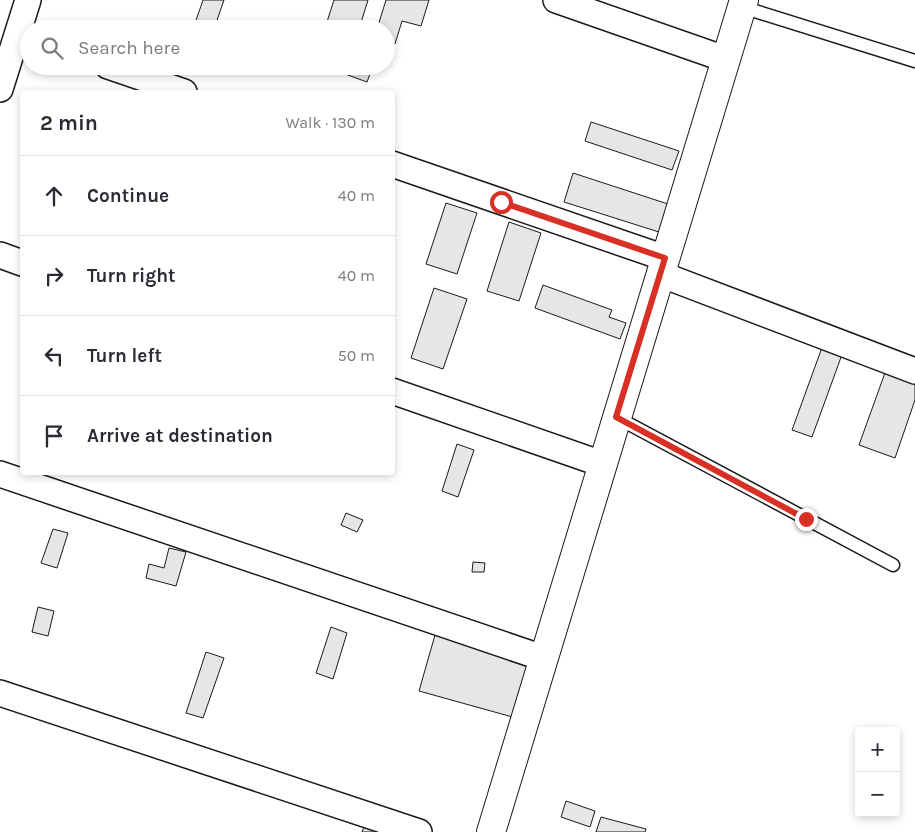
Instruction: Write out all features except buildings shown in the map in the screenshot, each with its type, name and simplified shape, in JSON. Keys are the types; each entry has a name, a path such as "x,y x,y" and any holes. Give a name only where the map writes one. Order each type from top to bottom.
{"street":[{"path":"20,20 28,0"},
{"path":"556,0 725,59"},
{"path":"491,832 743,3"},
{"path":"0,89 20,21"},
{"path":"134,75 178,90"},
{"path":"395,165 662,266 915,371"},
{"path":"0,255 20,262"},
{"path":"395,392 602,464"},
{"path":"0,474 543,658"},
{"path":"0,693 419,832"}],"lane":[{"path":"743,3 915,62"},
{"path":"616,417 893,565"}],"route":[{"path":"501,202 665,258 616,417 806,519"}]}
